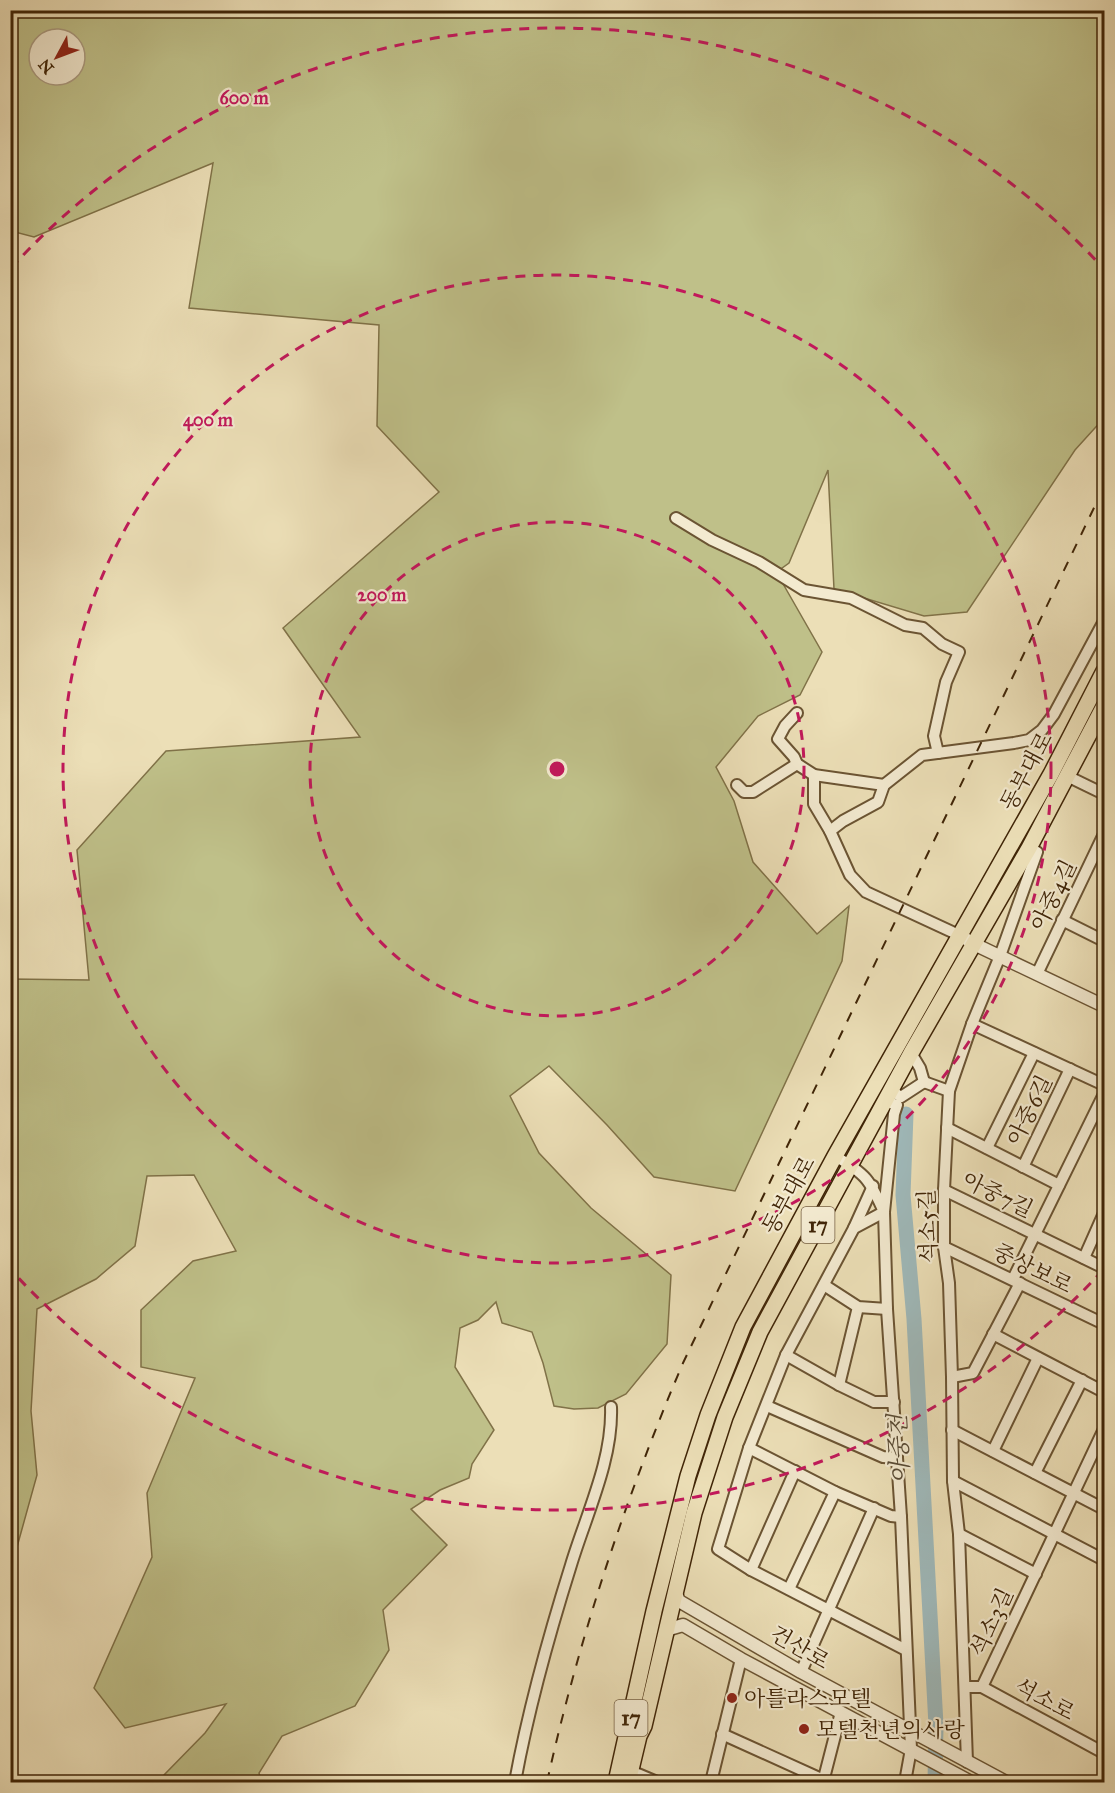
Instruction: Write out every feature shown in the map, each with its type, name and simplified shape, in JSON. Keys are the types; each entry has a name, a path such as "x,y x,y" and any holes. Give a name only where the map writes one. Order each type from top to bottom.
{"main road":[{"name":"동부대로","path":"634,1780 639,1737 644,1726 694,1513 725,1417 760,1332 851,1165 894,1098 911,1053 1104,671"},
{"name":"동부대로","path":"616,1782 671,1539 688,1476 708,1415 743,1327 835,1156 967,940 1029,848 1103,712"},
{"path":"610,1782 638,1662 644,1654"}],"street":[{"path":"676,518 712,540 759,562 804,590 851,598 905,625 923,628 942,644 959,652 946,682 934,736 938,753"},
{"path":"830,831 843,821 878,802 884,785 922,754 1029,740 1042,730 1054,714 1104,621"},
{"path":"797,713 785,726 778,739 794,757 797,764 814,775 884,785"},
{"path":"737,785 744,792 753,792 797,764"},
{"path":"814,775 814,804 830,831 850,875 866,892 1104,1006"},
{"path":"1067,776 1104,794"},
{"name":"아중4길","path":"1037,974 1104,834"},
{"name":"석소5길","path":"964,1761 965,1687 959,1534 953,1481 949,1283 944,1247 944,1190 949,1091 1037,852 1029,848"},
{"path":"1062,920 1104,940"},
{"name":"아중6길","path":"972,1024 1104,1086"},
{"path":"911,1053 920,1068 924,1082"},
{"name":"아중6길","path":"987,1148 1034,1053"},
{"name":"아중6길","path":"1023,1167 1070,1069"},
{"path":"904,1782 914,1751 910,1731 901,1517 887,1309 884,1212 894,1098 924,1082 949,1091"},
{"name":"아중7길","path":"952,1377 973,1374 993,1334 1035,1234 1104,1094"},
{"path":"947,1128 1059,1185"},
{"path":"835,1156 866,1177 873,1186 884,1212"},
{"path":"873,1186 854,1227 786,1355 750,1448 718,1549 751,1570 906,1650"},
{"name":"아중7길","path":"944,1190 1104,1268"},
{"path":"854,1227 884,1212"},
{"path":"1084,1258 1104,1213"},
{"name":"중상보로","path":"944,1247 1104,1324"},
{"path":"824,1285 858,1307 887,1309"},
{"path":"839,1385 858,1307"},
{"path":"993,1334 1104,1392"},
{"path":"786,1355 874,1402 894,1402"},
{"path":"993,1451 1038,1358"},
{"path":"1035,1473 1082,1380"},
{"path":"767,1406 883,1457 897,1458"},
{"path":"515,1782 541,1673 608,1445 612,1428 611,1407"},
{"name":"석소3길","path":"982,1687 1104,1429"},
{"path":"951,1430 1104,1509"},
{"path":"750,1448 835,1492 891,1516 901,1517"},
{"path":"751,1570 795,1471"},
{"path":"953,1481 1104,1560"},
{"path":"789,1589 835,1492"},
{"path":"801,1672 874,1508"},
{"name":"석소3길","path":"959,1534 1036,1574"},
{"name":"건산로","path":"675,1591 680,1601 801,1672 1006,1782"},
{"name":"건산로","path":"666,1630 682,1625 964,1780"},
{"path":"711,1782 741,1659"},
{"name":"석소로","path":"965,1687 982,1687 1104,1751"},
{"path":"722,1734 825,1782 841,1712"},
{"path":"634,1780 657,1782"}],"green space":[{"path":"11,11 1104,11 1104,418 1075,450 967,612 924,616 834,589 828,470 789,563 778,571 822,652 800,695 758,716 716,767 734,801 753,862 817,934 849,906 842,961 735,1191 654,1177 549,1066 510,1096 539,1153 591,1208 671,1275 667,1344 626,1394 598,1408 574,1409 554,1406 532,1332 502,1323 496,1302 478,1320 460,1328 455,1367 494,1430 472,1464 469,1478 440,1490 411,1509 447,1545 383,1610 389,1650 355,1706 282,1736 259,1773 262,1782 160,1782 205,1733 226,1704 125,1728 94,1688 152,1557 147,1493 195,1378 141,1367 141,1310 193,1261 236,1251 194,1175 147,1176 135,1246 96,1279 37,1309 31,1411 37,1475 11,1577 11,979 89,980 77,850 166,751 360,737 283,628 439,492 377,426 379,325 189,308 213,163 34,237 11,231"}],"waterway":[{"name":"아중천","path":"906,1114 903,1195 914,1319 936,1725 935,1782"}],"railway":[{"path":"547,1782 574,1675 605,1570 642,1466 683,1363 1104,487"}],"place":[{"name":"아틀라스모텔","path":"732,1698"},
{"name":"모텔천년의사랑","path":"804,1729"}]}
